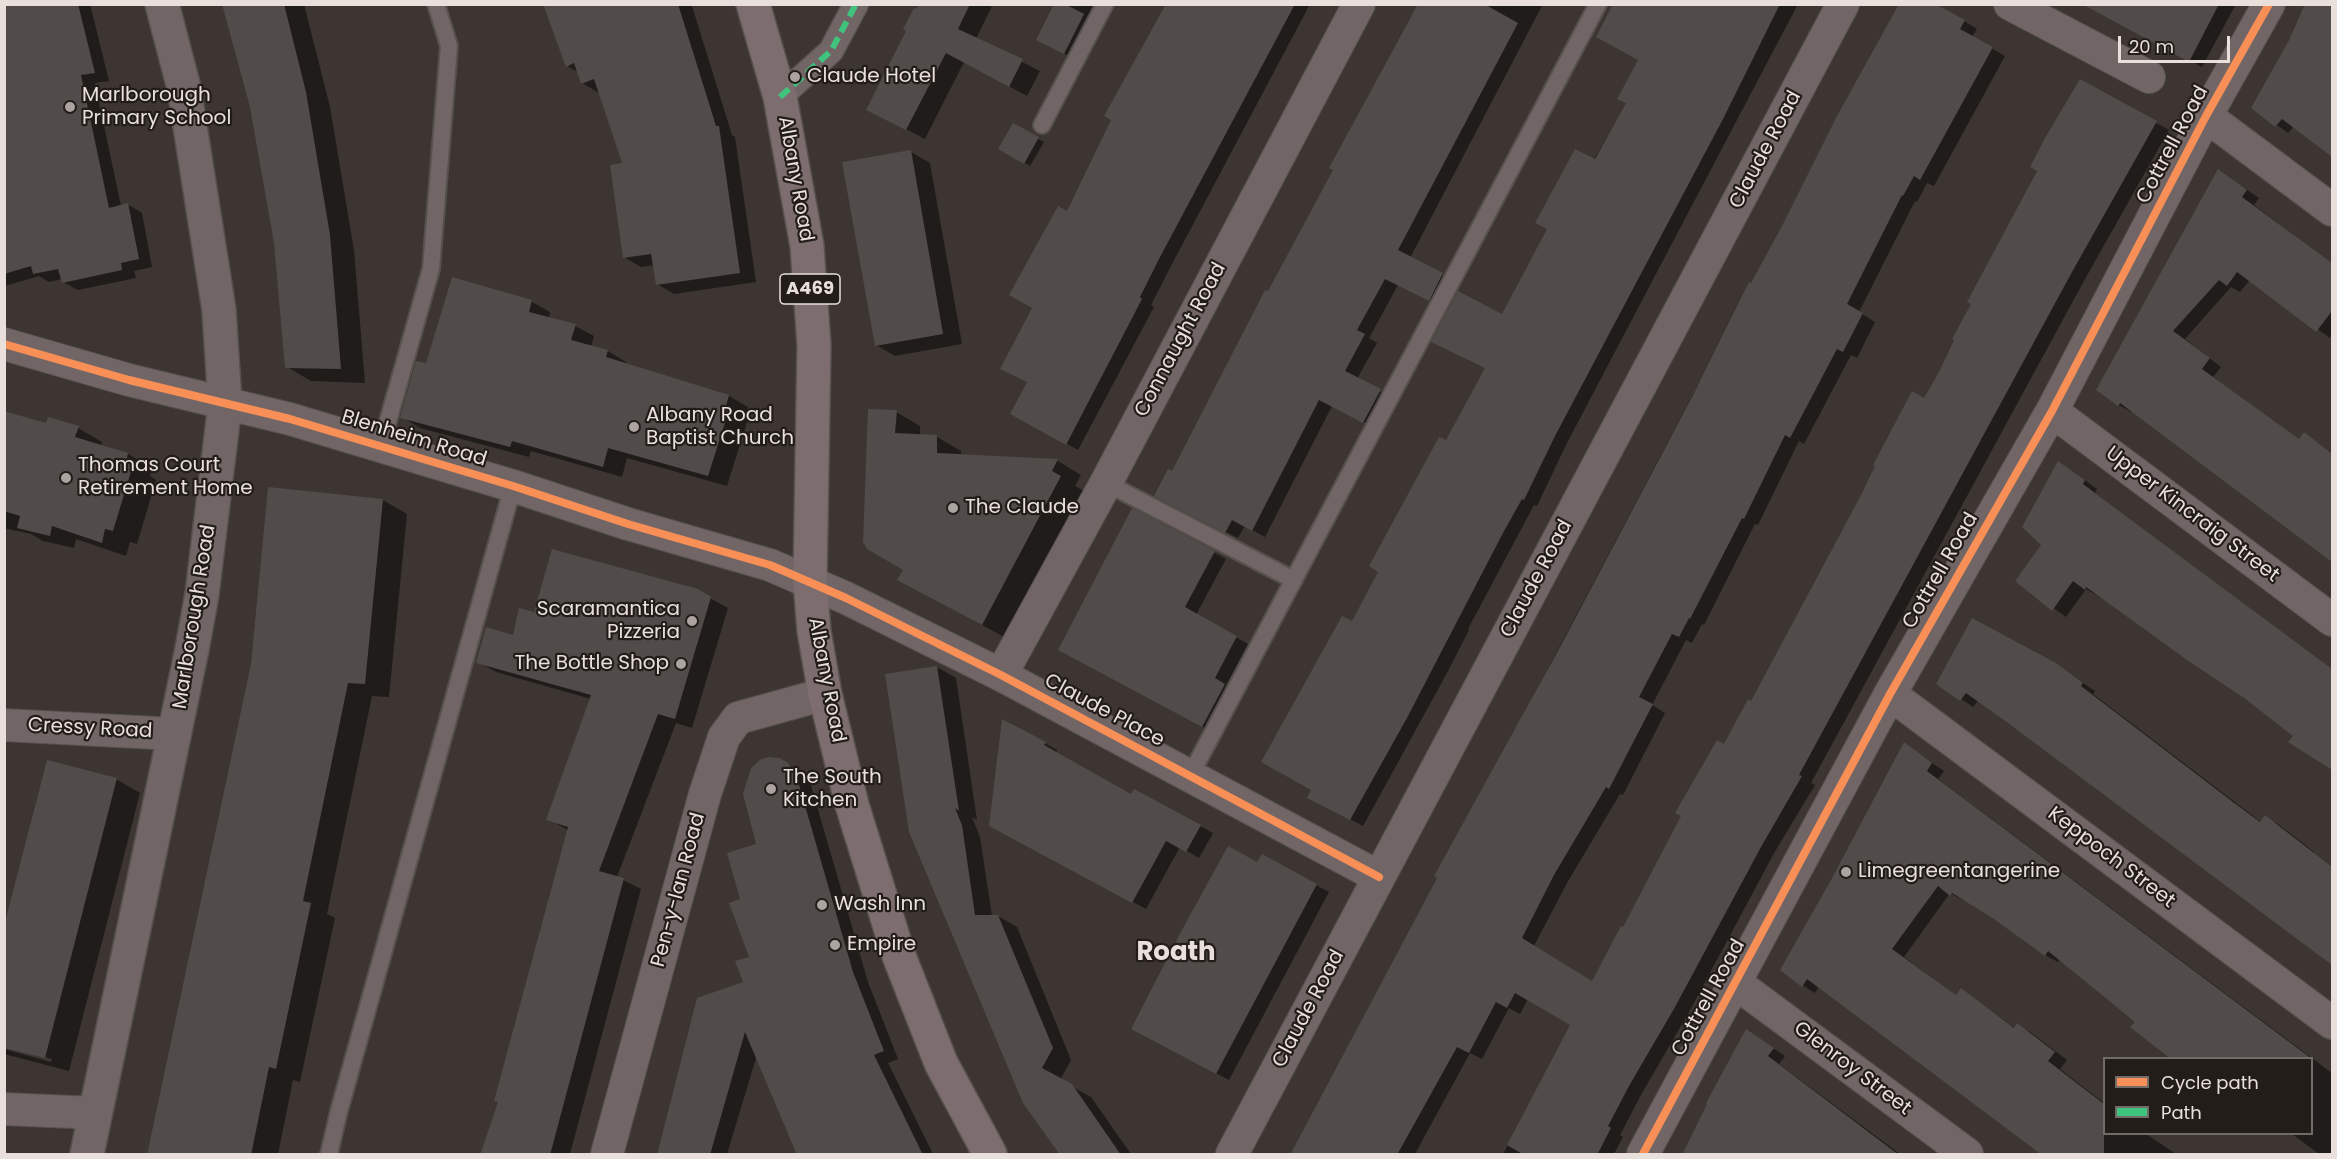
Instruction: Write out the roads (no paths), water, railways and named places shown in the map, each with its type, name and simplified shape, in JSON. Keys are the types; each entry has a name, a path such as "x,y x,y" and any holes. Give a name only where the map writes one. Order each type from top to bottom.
{"main road":[{"name":"Albany Road","path":"753,4 780,98 807,246 814,345 810,581 814,631 825,694 852,805 899,956 941,1063 990,1155"}],"street":[{"name":"Marlborough Road","path":"87,1155 202,594 225,404 219,310 184,88 162,4"},
{"path":"780,98 831,51 856,4"},
{"name":"Connaught Road","path":"1001,675 1106,483 1359,4"},
{"name":"Claude Road","path":"1232,1155 1843,4"},
{"path":"2010,4 2149,77"},
{"name":"Cottrell Road","path":"1643,1155 1737,984 1890,694 2052,411 2206,116 2269,4"},
{"path":"2206,116 2332,210"},
{"name":"Blenheim Road","path":"4,344 129,380 290,419 513,486 628,524 771,565 810,581"},
{"name":"Upper Kincraig Street","path":"2052,411 2332,620"},
{"name":"Claude Place","path":"810,581 1001,675 1379,877"},
{"name":"Pen-y-lan Road","path":"607,1155 705,795 724,737 738,718 825,694"},
{"name":"Keppoch Street","path":"1890,694 2332,1023"},
{"name":"Cressy Road","path":"4,725 175,734"},
{"name":"Glenroy Street","path":"1737,984 1967,1155"},
{"path":"4,1109 96,1113"}],"lane":[{"path":"381,446 431,269 449,46 436,4"},
{"path":"1042,125 1106,4"},
{"path":"1190,776 1598,4"},
{"path":"1106,483 1294,580"},
{"path":"329,1155 339,1111 513,486"}],"place":[{"name":"Claude Hotel","path":"795,77"},
{"name":"Marlborough Primary School","path":"70,107"},
{"name":"Albany Road Baptist Church","path":"634,427"},
{"name":"Thomas Court Retirement Home","path":"66,478"},
{"name":"The Claude","path":"953,508"},
{"name":"Scaramantica Pizzeria","path":"692,621"},
{"name":"The Bottle Shop","path":"681,664"},
{"name":"The South Kitchen","path":"771,789"},
{"name":"Limegreentangerine","path":"1846,872"},
{"name":"Wash Inn","path":"822,905"},
{"name":"Empire","path":"835,945"}],"district":[{"name":"Roath","path":"1176,953"}]}
